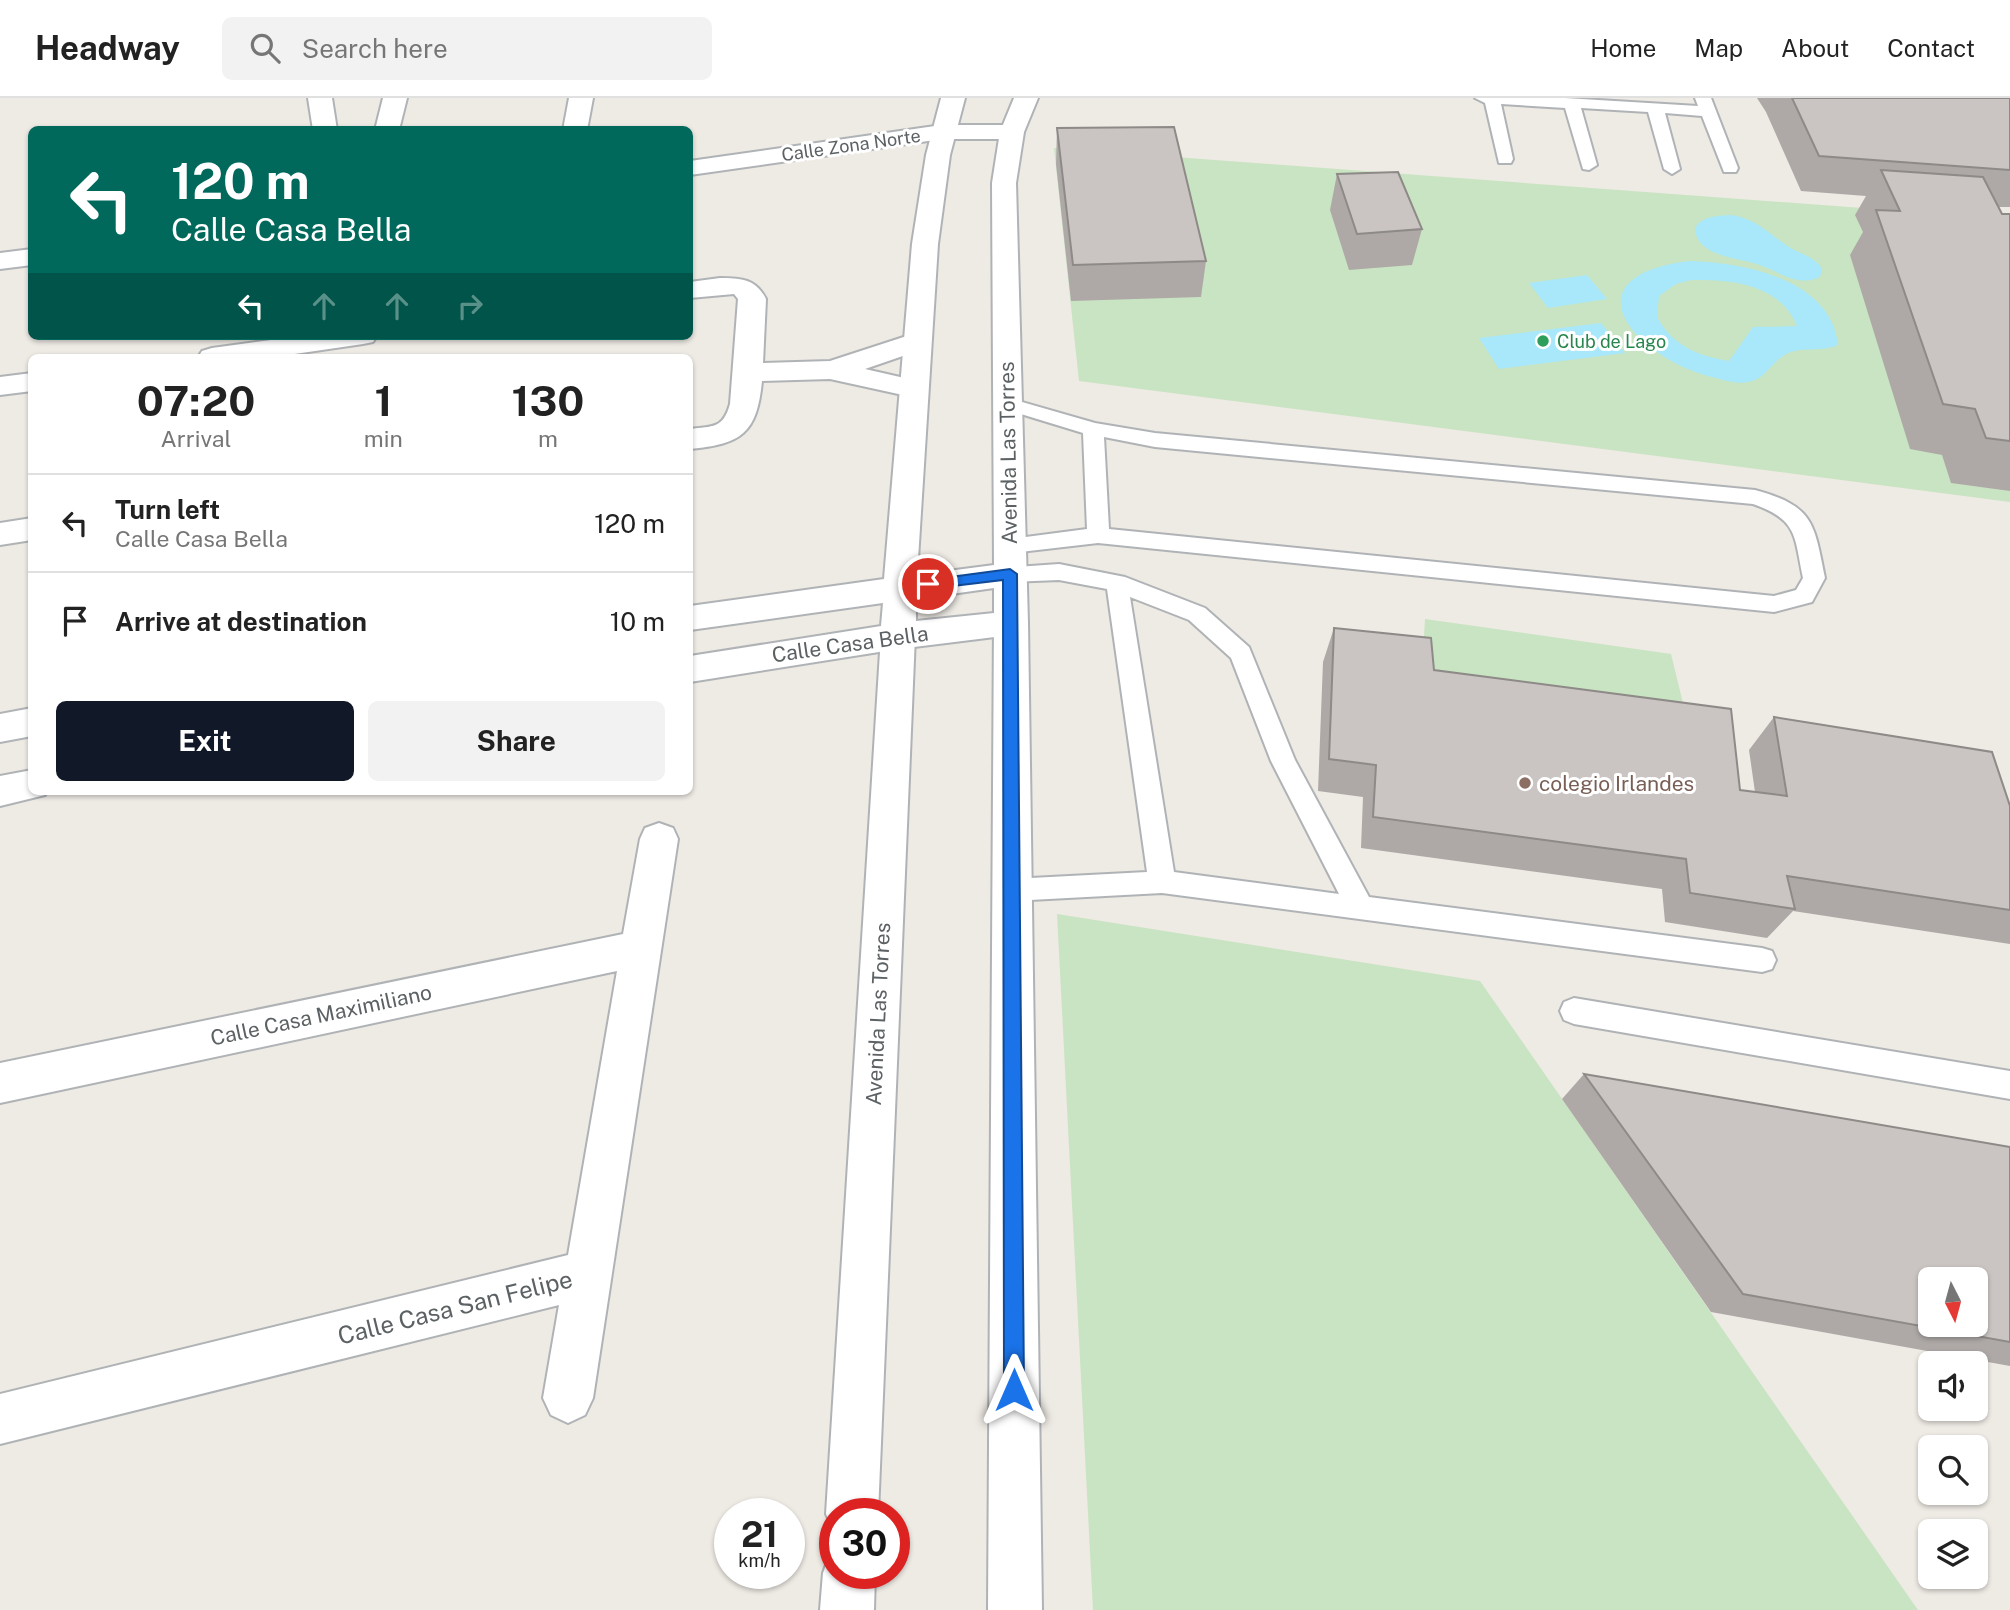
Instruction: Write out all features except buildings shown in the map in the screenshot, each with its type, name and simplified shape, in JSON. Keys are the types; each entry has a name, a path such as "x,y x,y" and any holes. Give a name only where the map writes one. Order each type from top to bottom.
{"street":[{"path":"320,98 324,126"},
{"path":"388,126 396,98"},
{"path":"576,126 581,98"},
{"name":"Avenida Las Torres","path":"853,1498 912,388 923,260 942,132 953,98"},
{"name":"Avenida Las Torres","path":"1015,1610 1011,623 1004,183 1012,132 1026,98"},
{"name":"Calle Zona Norte","path":"693,168 942,132 1012,132"},
{"path":"0,261 28,258"},
{"path":"693,290 737,286 748,290 752,299 749,372 742,416 737,426 700,438"},
{"path":"234,354 334,340"},
{"path":"830,370 916,342"},
{"path":"749,372 830,370 912,388"},
{"path":"0,386 28,382"},
{"path":"0,534 28,530"},
{"path":"693,618 900,588 1010,560"},
{"name":"Calle Casa Bella","path":"693,669 898,636 1011,623"},
{"path":"0,728 28,723"},
{"path":"0,791 28,786"},
{"name":"Calle Casa San Felipe","path":"0,1419 588,1274 659,839"},
{"name":"Calle Casa Maximiliano","path":"0,1083 642,948"},
{"path":"568,1398 588,1274"},
{"path":"847,1610 848,1589"}],"lane":[{"path":"1483,98 1572,104 1613,102 1655,108 1705,105 1730,168"},
{"path":"1492,98 1505,159"},
{"path":"1572,104 1589,165"},
{"path":"1655,108 1672,169"},
{"path":"1008,404 1093,429 1155,440 1755,496 1783,507 1804,528 1814,578 1804,596 1774,604 1098,535 1010,560"},
{"path":"1093,429 1098,535"},
{"path":"1010,560 1117,583 1197,614 1241,653 1283,761 1360,907"},
{"path":"1117,583 1163,882"},
{"path":"1012,890 1163,882 1762,960"},
{"path":"1574,1011 2010,1085"}],"green space":[{"name":"Club de Lago","path":"1054,148 2010,219 2010,502 1079,381"},
{"path":"1425,619 1671,654 1692,740 1420,704"},
{"path":"1057,914 1480,981 1918,1610 1093,1610"}],"water":[{"path":"1730,215 1755,223 1789,247 1812,259 1822,269 1820,277 1795,280 1757,264 1719,254 1702,245 1695,228 1698,224 1710,217"},
{"path":"1689,261 1711,262 1734,265 1781,279 1802,290 1819,304 1832,322 1838,345 1791,352 1760,377 1748,382 1728,381 1687,368 1661,354 1639,337 1625,319 1621,300 1629,284 1650,270","holes":["1691,280 1738,283 1767,293 1779,301 1797,326 1753,327 1729,361 1697,353 1671,335 1657,317 1659,296 1676,284"]},
{"path":"1587,275 1607,299 1548,308 1529,283"},
{"path":"1601,323 1625,353 1499,369 1479,338"}],"place":[{"name":"Club de Lago","path":"1543,341"},
{"name":"colegio Irlandes","path":"1525,783"}],"route":[{"path":"928,584 1010,574 1014,1390"}]}
